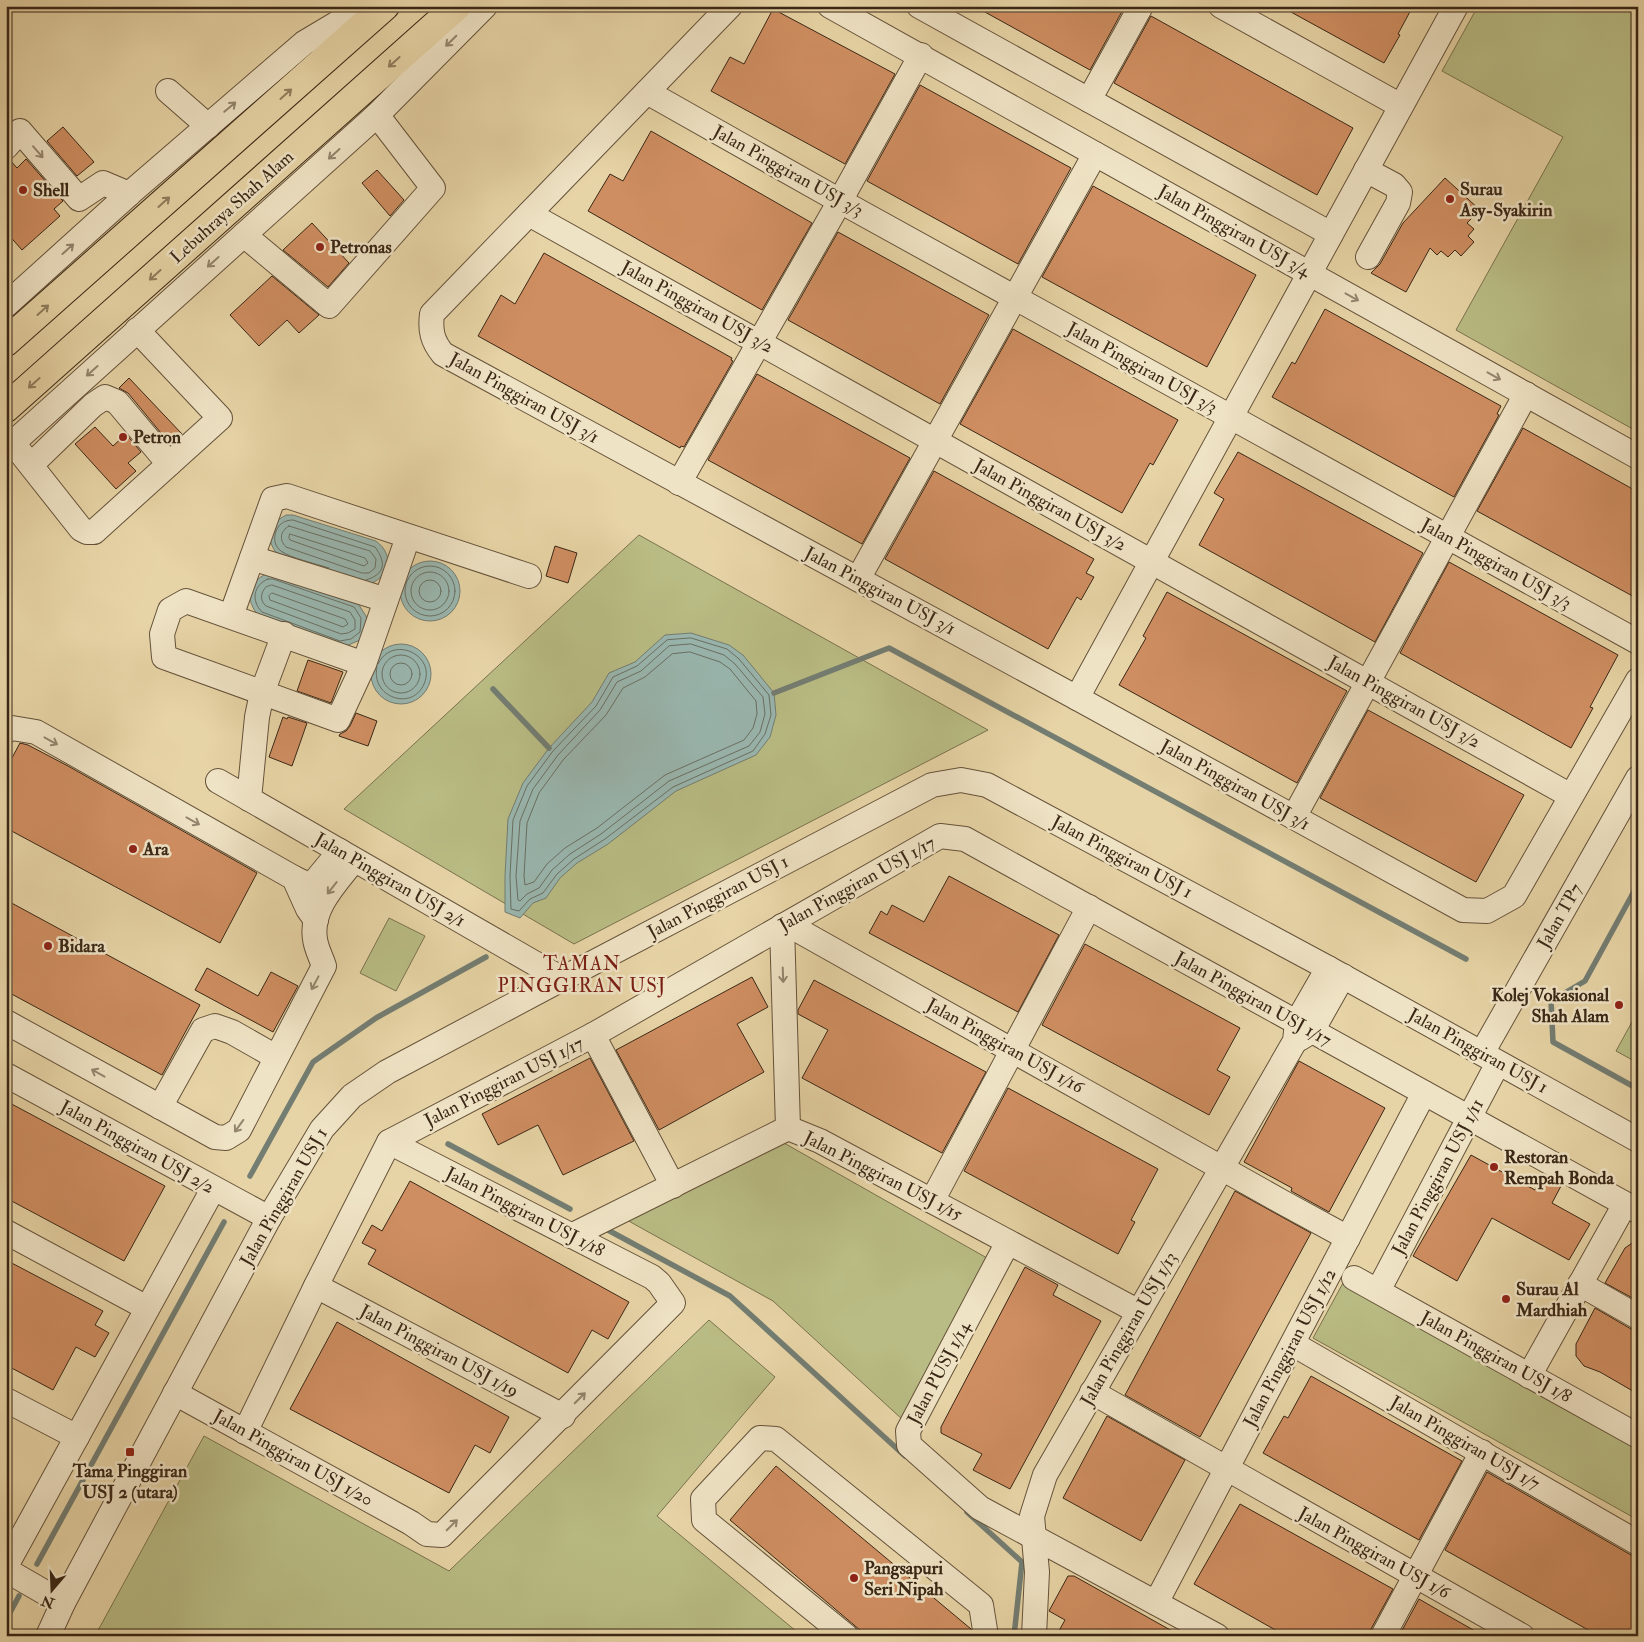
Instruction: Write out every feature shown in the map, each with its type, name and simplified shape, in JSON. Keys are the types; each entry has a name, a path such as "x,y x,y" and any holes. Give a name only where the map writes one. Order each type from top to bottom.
{"highway":[{"path":"6,342 385,6"},
{"name":"Lebuhraya Shah Alam","path":"6,408 457,6"}],"street":[{"path":"6,305 129,194 304,43 366,6"},
{"path":"137,330 220,418 94,532 87,532 81,529 32,465 10,446 137,330 377,116 485,6"},
{"name":"Jalan Pinggiran USJ 3/1","path":"730,6 432,314 431,334 443,354 1463,910 1488,911 1514,896 1638,680"},
{"name":"Jalan Pinggiran USJ 3/4","path":"830,6 921,55 1638,457"},
{"path":"919,6 1331,234"},
{"path":"1089,100 1141,6"},
{"path":"1221,6 1401,106"},
{"path":"1077,698 1456,6"},
{"path":"679,483 921,55"},
{"path":"168,91 208,126"},
{"name":"Jalan Pinggiran USJ 3/3","path":"647,92 840,201 1638,642"},
{"path":"244,235 329,306 432,188 377,116"},
{"path":"6,147 20,131 79,199 103,183 129,194"},
{"path":"858,579 1095,154"},
{"path":"1366,170 1394,185 1400,192 1398,203 1368,257"},
{"name":"Jalan Pinggiran USJ 3/2","path":"529,214 1571,796"},
{"path":"1294,817 1526,394"},
{"path":"32,465 93,405 105,397 117,402 169,464"},
{"path":"231,616 273,498 288,496 529,576"},
{"path":"364,664 186,600 170,610 162,634 164,657 338,720 364,664 408,537"},
{"path":"252,558 386,600"},
{"path":"249,799 257,717 262,693 284,634"},
{"path":"6,731 12,728 36,732 294,878 312,886 347,856"},
{"name":"Jalan TP7","path":"1490,1058 1638,778"},
{"name":"Jalan Pinggiran USJ 1","path":"48,1636 63,1603 269,1218 322,1129 352,1096 388,1072 932,785 961,780 988,785 1336,972 1638,1140"},
{"name":"Jalan Pinggiran USJ 2/1","path":"218,781 562,979"},
{"name":"Jalan Pinggiran USJ 1/17","path":"389,1142 594,1035 940,836 965,839 1089,907 1301,1032 1424,1093 1631,1208"},
{"path":"6,1022 215,1137 226,1138 239,1130 324,966 315,939 316,920 321,903 347,856"},
{"path":"294,878 308,909 316,920"},
{"path":"932,1201 1089,907"},
{"path":"785,925 788,1128"},
{"name":"Jalan Pinggiran USJ 1/16","path":"785,925 1013,1050 1348,1238"},
{"name":"Jalan Pinggiran USJ 1/13","path":"1034,1636 1037,1572 1032,1516 1045,1475 1336,972"},
{"path":"160,1107 203,1030 215,1026 232,1032 276,1057"},
{"path":"594,1035 673,1186"},
{"name":"Jalan Pinggiran USJ 1/11","path":"1378,1292 1469,1118 1490,1058"},
{"name":"Jalan Pinggiran USJ 2/2","path":"6,1075 269,1218"},
{"name":"Jalan Pinggiran USJ 1/12","path":"1156,1603 1424,1093"},
{"name":"Jalan Pinggiran USJ 1/15","path":"571,1236 788,1128 820,1141 1138,1312"},
{"path":"245,1432 389,1142"},
{"name":"Jalan Pinggiran USJ 1/18","path":"389,1142 652,1277 659,1284"},
{"path":"6,1566 213,1189"},
{"path":"1529,1376 1580,1284 1631,1208"},
{"path":"6,1232 147,1308"},
{"name":"Jalan PUSJ 1/14","path":"1008,1242 908,1432 909,1445 980,1508 1217,1636"},
{"name":"Jalan Pinggiran USJ 1/8","path":"1354,1278 1638,1436"},
{"name":"Jalan Pinggiran USJ 1/20","path":"175,1393 428,1534 442,1535 673,1304 659,1284"},
{"path":"1580,1284 1638,1317"},
{"name":"Jalan Pinggiran USJ 1/19","path":"316,1286 563,1416"},
{"name":"Jalan Pinggiran USJ 1/7","path":"1293,1344 1638,1543"},
{"name":"Jalan Pinggiran USJ 1/6","path":"1092,1392 1522,1636"},
{"path":"6,1400 77,1437"},
{"path":"846,1636 704,1520 704,1499 760,1438 776,1439 981,1605 986,1636"},
{"path":"1384,1636 1482,1452"},
{"path":"6,1570 63,1603"}],"green space":[{"path":"1478,6 1638,6 1638,432 1456,330 1563,137 1442,71"},
{"path":"639,535 988,730 574,944 344,809"},
{"path":"389,918 425,936 396,991 360,973"},
{"path":"1638,1011 1638,1063 1616,1051"},
{"path":"784,1143 987,1258 903,1420 773,1301 625,1219"},
{"path":"1343,1283 1638,1445 1638,1520 1313,1338"},
{"path":"709,1320 775,1377 657,1516 802,1636 95,1636 204,1436 449,1571"}],"water":[{"path":"286,515 293,515 376,541 386,553 388,560 385,572 375,582 367,585 280,557 272,546 270,534 275,524"},
{"path":"430,561 447,566 455,574 460,591 455,608 447,616 430,621 413,616 405,608 400,591 405,574 413,566"},
{"path":"266,574 356,602 366,616 365,635 360,640 346,646 259,616 252,604 250,593 255,582"},
{"path":"691,633 729,645 743,655 774,693 776,715 770,737 756,755 676,791 608,844 577,863 560,878 546,898 533,903 520,918 505,912 508,819 523,783 549,748 592,702 609,673 635,662 665,635"},
{"path":"401,644 418,649 426,657 431,674 426,691 418,699 401,704 384,699 376,691 371,674 376,657 384,649"}],"building":[{"path":"974,6 1125,6 1090,70"},
{"path":"1280,6 1413,6 1398,34 1400,35 1384,63"},
{"path":"773,9 895,74 845,164 711,91 730,57 744,64"},
{"path":"1151,16 1353,128 1317,195 1114,83"},
{"path":"920,85 1071,168 1018,264 867,181"},
{"path":"63,127 94,162 77,176 47,141"},
{"path":"651,131 812,223 762,310 588,211 610,174 623,181"},
{"path":"26,159 63,201 54,209 60,216 22,250 6,232 6,160 10,160 17,168"},
{"path":"377,170 404,200 390,216 362,183"},
{"path":"1445,178 1480,210 1467,223 1474,229 1468,236 1474,242 1461,256 1455,250 1448,257 1441,251 1437,255 1430,248 1406,292 1371,273 1380,264 1403,223"},
{"path":"1093,186 1256,275 1207,367 1042,277"},
{"path":"312,223 349,263 328,287 283,250"},
{"path":"838,232 989,315 940,404 788,320"},
{"path":"544,253 732,358 731,360 733,361 684,447 681,446 680,448 478,336 501,295 515,304"},
{"path":"272,276 319,315 299,333 287,320 259,346 230,315"},
{"path":"1325,309 1501,406 1497,414 1499,415 1454,497 1272,397 1292,362 1295,364"},
{"path":"1013,329 1178,420 1153,465 1150,463 1122,513 960,424"},
{"path":"757,374 910,458 862,544 708,460"},
{"path":"129,378 182,434 170,444 128,393 119,388"},
{"path":"95,427 113,446 126,434 141,452 128,463 136,471 116,489 75,444"},
{"path":"1523,428 1638,492 1638,599 1477,511"},
{"path":"1238,452 1423,553 1375,642 1199,545 1224,499 1214,493"},
{"path":"934,471 1094,559 1086,573 1094,577 1081,600 1077,597 1048,649 885,559"},
{"path":"555,546 577,553 568,583 546,576"},
{"path":"1449,562 1618,655 1590,707 1593,708 1571,748 1400,653"},
{"path":"1167,592 1347,691 1297,783 1119,685 1146,638 1143,636"},
{"path":"308,660 343,672 331,703 297,691"},
{"path":"1368,710 1524,795 1476,882 1320,798"},
{"path":"356,713 377,721 368,746 339,736 350,726"},
{"path":"283,717 307,723 292,766 269,757"},
{"name":"Ara","path":"20,743 28,745 68,766 257,873 220,943 6,828 6,769"},
{"path":"949,876 1059,935 1018,1012 869,933 881,911 887,915 892,905 924,922"},
{"name":"Bidara","path":"6,900 200,1005 162,1075 6,991"},
{"path":"1085,944 1240,1028 1217,1070 1230,1077 1209,1115 1042,1025"},
{"path":"207,968 258,996 271,972 298,986 273,1032 195,990"},
{"path":"752,977 768,1007 737,1024 764,1072 659,1130 616,1050"},
{"path":"814,980 986,1072 942,1153 802,1078 828,1030 798,1014 798,1010"},
{"path":"590,1058 634,1141 563,1175 538,1125 498,1145 482,1114"},
{"path":"1299,1061 1385,1108 1329,1212 1291,1191 1292,1188 1244,1162"},
{"path":"1008,1088 1158,1169 1131,1220 1135,1222 1118,1254 964,1171"},
{"path":"6,1101 165,1186 124,1261 6,1198"},
{"path":"1471,1155 1535,1190 1543,1176 1561,1186 1552,1203 1590,1224 1569,1260 1492,1218 1457,1281 1413,1256"},
{"path":"410,1181 629,1302 608,1339 592,1330 568,1373 368,1264 376,1250 362,1243 372,1225 382,1231"},
{"path":"1235,1191 1311,1233 1200,1437 1125,1395"},
{"path":"1638,1239 1638,1301 1605,1283 1625,1248"},
{"path":"6,1260 103,1311 95,1325 109,1333 95,1357 76,1347 53,1390 6,1365"},
{"path":"1025,1267 1058,1285 1053,1295 1101,1321 1010,1489 973,1470 982,1454 941,1433 941,1427"},
{"path":"1595,1308 1631,1329 1638,1331 1638,1394 1600,1372 1584,1366 1576,1356 1576,1344"},
{"path":"337,1322 509,1417 490,1453 475,1445 449,1493 290,1409"},
{"path":"1311,1376 1462,1461 1419,1540 1263,1453 1284,1416 1288,1418"},
{"path":"1107,1416 1185,1460 1141,1541 1063,1498"},
{"name":"Pangsapuri Seri Nipah","path":"776,1466 971,1629 972,1636 867,1636 730,1520"},
{"path":"1487,1472 1631,1555 1638,1557 1638,1636 1599,1636 1445,1550"},
{"path":"1240,1504 1393,1589 1369,1636 1286,1636 1194,1584"},
{"path":"1068,1576 1074,1576 1181,1636 1056,1636 1065,1620 1049,1611"},
{"path":"1419,1599 1438,1610 1484,1636 1399,1636"}],"waterway":[{"path":"774,693 889,648 1466,959"},
{"path":"493,689 549,748"},
{"path":"1638,884 1585,981 1551,1001 1553,1042 1638,1089"},
{"path":"250,1176 313,1062 376,1018 486,957"},
{"path":"448,1144 570,1209"},
{"path":"37,1564 224,1222"},
{"path":"606,1229 730,1296 905,1456"},
{"path":"967,1512 1022,1562 1014,1636"},
{"path":"6,1620 19,1596"}],"place":[{"name":"Shell","path":"23,190"},
{"name":"Surau Asy-Syakirin","path":"1450,199"},
{"name":"Petronas","path":"320,247"},
{"name":"Petron","path":"123,437"},
{"name":"Ara","path":"133,849"},
{"name":"Bidara","path":"48,946"},
{"name":"Kolej Vokasional Shah Alam","path":"1619,1005"},
{"name":"Restoran Rempah Bonda","path":"1494,1167"},
{"name":"Surau Al Mardhiah","path":"1506,1299"},
{"name":"Tama Pinggiran USJ 2 (utara)","path":"130,1452"},
{"name":"Pangsapuri Seri Nipah","path":"854,1578"}],"district":[{"name":"TAMAN PINGGIRAN USJ","path":"582,975"}]}
